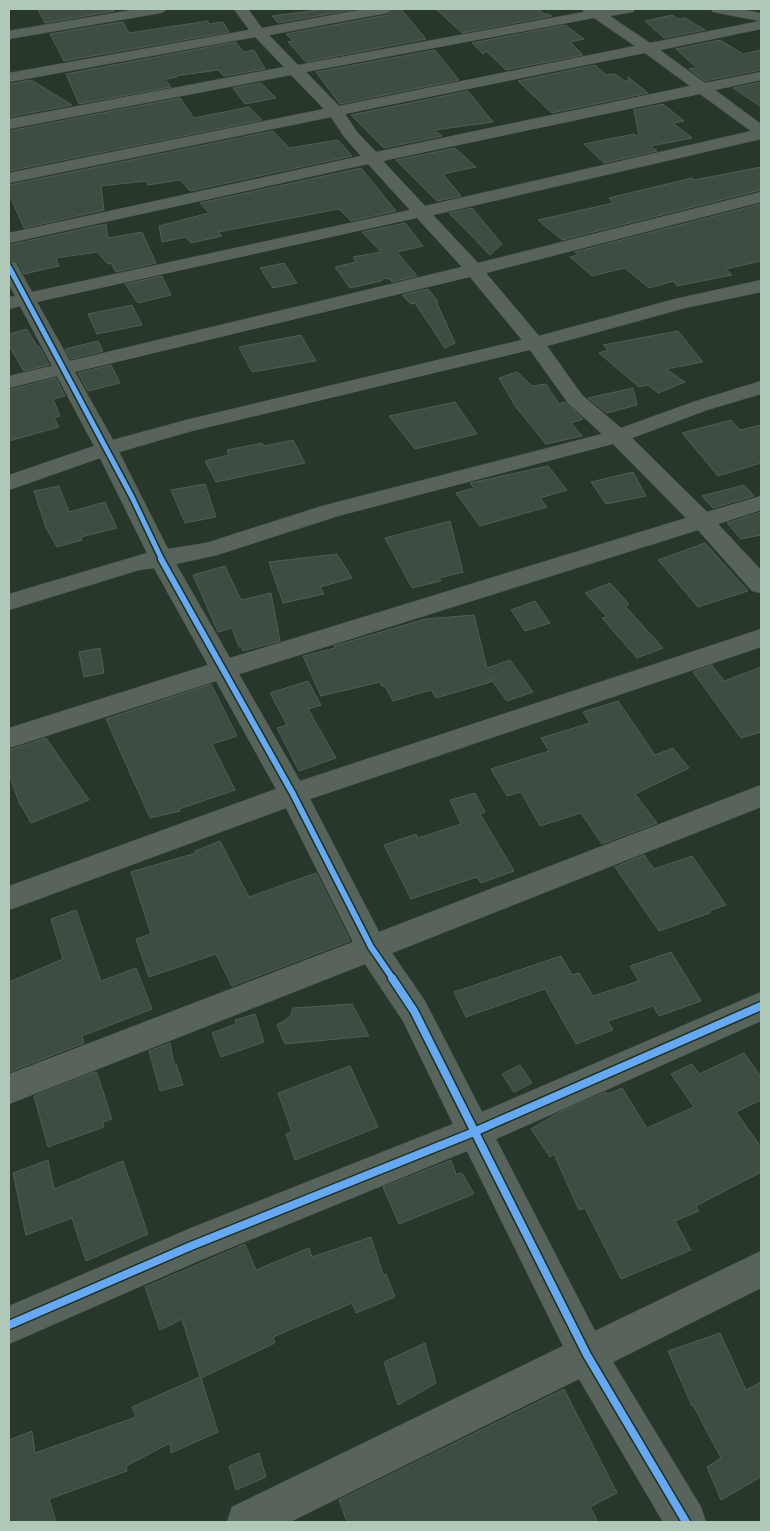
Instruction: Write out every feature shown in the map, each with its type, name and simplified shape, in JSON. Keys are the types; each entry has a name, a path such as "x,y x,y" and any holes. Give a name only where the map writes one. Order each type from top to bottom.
{"street":[{"path":"9,35 161,9"},
{"path":"241,9 258,32 336,112 351,135 474,270 534,343 575,399 594,418 618,436 703,522 761,585"},
{"path":"9,78 387,9"},
{"path":"9,124 592,11 628,9"},
{"path":"718,9 761,17"},
{"path":"592,11 649,48 761,133"},
{"path":"9,178 761,25"},
{"path":"9,238 372,158 761,76"},
{"path":"17,301 421,212 761,133"},
{"path":"9,382 474,270 761,197"},
{"path":"9,267 17,301 43,329 132,497 161,559 293,794 371,947 414,1011 587,1355 686,1522"},
{"path":"9,483 106,449 186,426 534,343 682,304 761,286"},
{"path":"9,602 136,563 209,550 330,511 618,436 761,386"},
{"path":"9,738 224,669 761,503"},
{"path":"9,898 293,794 761,638"},
{"path":"9,1089 761,796"},
{"path":"9,1325 190,1246 474,1132 761,1006"},
{"path":"247,1522 761,1270"}],"building":[{"path":"38,9 114,9 114,11 45,23"},
{"path":"326,9 356,9 278,23 272,16"},
{"path":"396,9 401,9 426,39 306,62 288,42 293,41 286,34 387,15"},
{"path":"436,9 538,9 544,14 552,16 462,33"},
{"path":"672,15 678,19 685,18 705,30 664,38 645,21"},
{"path":"208,21 209,24 223,22 229,32 64,61 50,34 123,22 129,33"},
{"path":"565,25 584,39 570,42 583,55 506,70 486,51 483,54 472,43"},
{"path":"720,40 743,54 761,50 761,70 705,81 689,69 697,68 676,49"},
{"path":"236,42 243,52 254,50 265,69 224,76 218,70 176,76 165,79 171,87 79,104 66,74"},
{"path":"435,50 459,80 340,104 316,72"},
{"path":"595,65 606,75 615,74 625,81 629,81 628,77 648,93 552,113 518,81"},
{"path":"31,80 72,105 9,117 9,84"},
{"path":"761,82 761,107 733,88"},
{"path":"261,83 276,98 245,104 233,88"},
{"path":"468,91 493,122 435,130 442,136 384,148 351,115"},
{"path":"180,98 194,118 249,107 262,120 9,171 9,131"},
{"path":"663,104 684,121 673,123 692,138 651,146 657,151 604,163 584,144 634,134 639,137 634,110"},
{"path":"273,131 289,148 338,140 352,156 190,191 180,180 148,185 147,181 101,186 104,210 24,228 9,194 9,185"},
{"path":"455,148 476,167 443,174 461,196 437,201 396,160"},
{"path":"761,167 761,190 562,240 538,220 613,203 609,198 692,178 694,180"},
{"path":"361,168 396,211 351,221 339,209 218,232 222,236 191,243 186,237 162,242 159,226 209,213 200,203"},
{"path":"761,204 761,261 726,269 732,275 677,286 674,281 649,288 625,268 592,276 570,257 578,255 575,252"},
{"path":"472,208 502,244 490,255 449,213"},
{"path":"405,223 423,246 397,252 417,276 392,282 385,278 381,281 350,288 335,267 356,262 353,257 381,252 362,232"},
{"path":"106,224 108,238 142,232 156,263 116,272 111,263 108,264 97,252 56,258 59,266 24,274 18,262 9,260 9,245"},
{"path":"284,263 297,283 273,288 260,268"},
{"path":"162,276 171,295 138,303 125,284"},
{"path":"428,289 438,301 436,301 455,343 445,348 415,303 411,304 402,295"},
{"path":"132,305 142,325 97,334 88,314"},
{"path":"27,329 49,365 24,371 9,346 9,334"},
{"path":"678,331 703,362 666,369 685,382 658,393 648,385 639,387 599,353 608,350 603,345"},
{"path":"301,335 316,361 252,372 239,347"},
{"path":"98,341 103,351 71,359 65,349"},
{"path":"111,365 120,383 88,391 78,373"},
{"path":"517,372 532,386 546,384 559,404 565,402 583,419 571,423 582,436 546,444 515,406 499,378"},
{"path":"56,378 65,396 53,399 60,416 54,418 59,427 9,441 9,390"},
{"path":"633,388 637,405 607,413 588,398"},
{"path":"455,402 477,434 415,449 389,416"},
{"path":"731,420 740,430 761,425 761,463 718,476 682,433"},
{"path":"293,440 305,463 216,482 205,461 229,455 227,450 262,443 264,446"},
{"path":"548,466 567,490 540,498 547,507 480,526 456,493 474,488 470,483"},
{"path":"633,472 646,496 606,504 591,482"},
{"path":"205,484 216,517 185,523 171,490"},
{"path":"744,485 754,496 713,508 702,496"},
{"path":"59,486 69,512 105,502 117,528 81,537 82,540 57,547 46,528 34,491"},
{"path":"761,512 761,535 741,539 727,523"},
{"path":"450,521 463,572 439,578 441,581 412,588 385,538"},
{"path":"705,543 748,591 698,607 658,560"},
{"path":"337,554 352,578 320,587 324,594 283,603 269,562"},
{"path":"225,566 241,600 271,593 280,641 243,651 242,646 239,647 232,628 218,632 193,575"},
{"path":"610,583 629,604 625,606 663,648 637,658 602,618 607,617 585,593"},
{"path":"535,601 550,623 525,631 511,610"},
{"path":"474,615 487,668 510,660 533,692 507,701 490,678 491,682 436,698 431,690 393,701 385,686 382,686 380,682 321,696 303,656 335,648 334,646 425,619"},
{"path":"100,648 104,673 84,677 79,652"},
{"path":"712,665 724,681 761,667 761,732 741,738 693,672"},
{"path":"308,681 321,705 308,709 336,758 299,771 277,728 287,725 270,693"},
{"path":"211,684 237,736 212,744 235,790 179,809 180,811 150,818 106,719"},
{"path":"618,701 655,755 673,748 689,768 635,794 657,823 602,844 581,813 540,826 521,792 507,796 491,769 549,751 541,738 590,723 583,712"},
{"path":"46,738 89,800 31,823 20,805 9,774 9,750"},
{"path":"475,793 485,812 480,814 514,871 481,883 477,877 411,899 384,845 416,834 418,838 461,824 450,800"},
{"path":"220,841 249,897 316,873 350,941 232,986 216,954 149,977 136,939 151,934 131,872 196,853 195,851"},
{"path":"644,855 654,869 692,856 726,905 709,911 710,913 659,931 615,867"},
{"path":"76,910 101,981 136,968 152,1009 82,1036 84,1043 9,1072 9,982 63,959 51,919"},
{"path":"671,952 701,1001 659,1016 653,1006 608,1021 613,1030 576,1044 545,989 466,1017 454,992 561,956 572,975 579,973 593,996 639,981 630,966"},
{"path":"352,1004 369,1036 285,1044 277,1025 290,1017 293,1008"},
{"path":"255,1014 264,1042 221,1057 212,1033 236,1024 235,1020"},
{"path":"170,1043 174,1064 176,1064 183,1085 160,1091 149,1051"},
{"path":"744,1053 761,1077 761,1100 736,1112 761,1147 761,1172 696,1206 699,1211 675,1221 691,1250 621,1279 585,1208 579,1210 554,1154 550,1157 531,1129 560,1112 606,1092 608,1094 622,1088 647,1128 694,1107 671,1074 692,1064 699,1074"},
{"path":"520,1065 532,1083 514,1092 502,1074"},
{"path":"350,1066 378,1127 295,1160 286,1134 292,1132 278,1093"},
{"path":"95,1072 97,1073 112,1119 103,1122 104,1127 48,1147 34,1096"},
{"path":"48,1160 54,1189 123,1161 148,1234 86,1261 72,1218 26,1235 13,1173"},
{"path":"451,1160 456,1174 462,1173 474,1194 399,1224 383,1187"},
{"path":"371,1237 383,1275 386,1274 395,1297 356,1313 352,1303 273,1337 275,1343 201,1378 218,1432 171,1453 170,1443 126,1466 127,1471 49,1499 56,1522 9,1522 9,1440 32,1431 35,1453 136,1417 132,1407 200,1377 182,1319 160,1330 145,1287 245,1244 256,1270 309,1248 312,1257"},
{"path":"720,1333 746,1390 761,1382 761,1477 721,1500 707,1467 721,1458 692,1406 668,1351"},
{"path":"425,1343 436,1383 398,1405 384,1362"},
{"path":"564,1389 617,1493 590,1507 598,1522 347,1522 339,1500"},
{"path":"259,1453 266,1477 236,1490 229,1466"}],"cycle path":[{"path":"9,267 132,497 161,559 293,794 371,947 414,1011 587,1355 686,1522"},
{"path":"9,1325 191,1246 474,1132 761,1006"}]}
